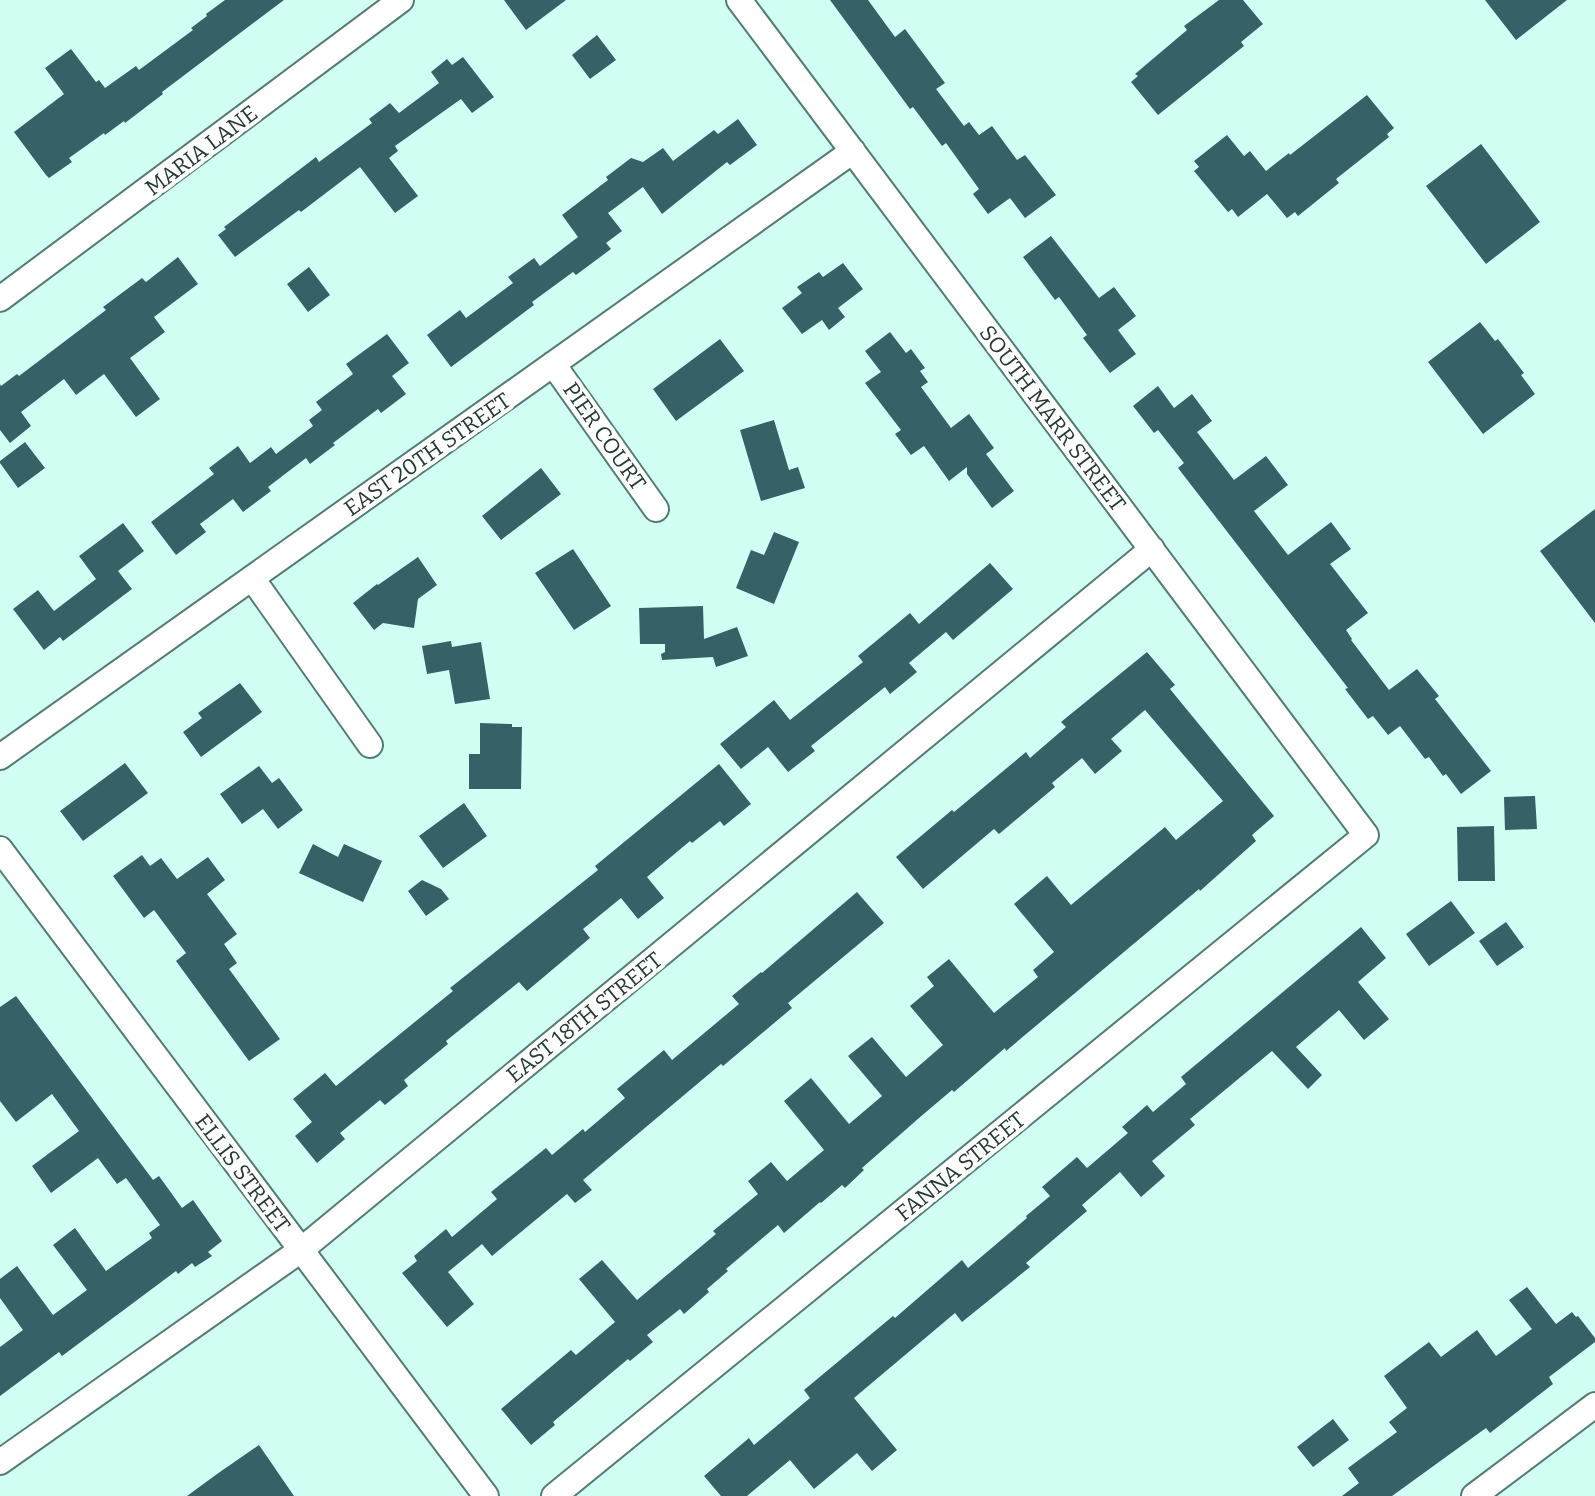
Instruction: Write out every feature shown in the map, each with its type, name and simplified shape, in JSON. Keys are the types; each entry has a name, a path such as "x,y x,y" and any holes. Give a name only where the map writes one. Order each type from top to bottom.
{"street":[{"name":"MARIA LANE","path":"0,299 401,0"},
{"name":"SOUTH MARR STREET","path":"739,0 1366,835"},
{"name":"EAST 20TH STREET","path":"0,757 853,151"},
{"name":"PIER COURT","path":"553,364 656,509"},
{"name":"EAST 18TH STREET","path":"0,1462 301,1250 1152,549"},
{"path":"252,578 370,745"},
{"name":"FANNA STREET","path":"554,1496 1366,835"},
{"name":"ELLIS STREET","path":"0,849 486,1496"},
{"path":"1474,1496 1595,1405"}],"building":[{"path":"225,0 284,0 125,123 104,133 69,158 72,162 49,178 46,175 14,132 64,94 45,68 71,49 96,82 99,80 105,88 136,66 139,70 193,30 191,28"},
{"path":"504,0 566,0 526,30"},
{"path":"830,0 868,0 895,37 905,29 945,83 936,89 964,126 969,122 979,135 992,126 1017,160 1025,155 1056,195 1025,218 1010,198 988,214 973,194 979,189 946,143 942,146 913,107 910,109"},
{"path":"1219,0 1243,0 1263,24 1241,42 1244,46 1158,115 1131,82 1138,76 1135,74 1187,30 1184,26"},
{"path":"1485,0 1567,0 1516,40"},
{"path":"597,35 616,60 590,79 572,55"},
{"path":"463,57 494,97 472,113 461,99 395,146 398,151 389,158 418,196 395,213 360,167 235,257 218,235 226,229 224,227 316,157 319,162 372,123 369,119 390,103 399,113 439,83 431,72 447,59 452,65"},
{"path":"1367,95 1394,128 1387,134 1389,137 1336,179 1339,183 1298,216 1295,212 1287,218 1267,194 1238,217 1232,209 1228,212 1194,171 1199,167 1194,161 1227,135 1244,156 1250,151 1266,171"},
{"path":"738,119 757,145 730,165 727,162 662,214 643,187 608,213 622,231 606,243 611,249 532,302 534,305 451,367 427,335 460,310 466,318 513,283 508,277 534,258 540,266 578,237 562,215 631,158 643,162 663,148 673,161 714,130 718,134"},
{"path":"1481,144 1540,222 1486,264 1426,186"},
{"path":"1051,236 1099,298 1114,287 1136,316 1118,330 1136,354 1110,373 1083,338 1087,335 1059,297 1055,300 1023,257"},
{"path":"178,257 198,284 154,317 165,332 130,358 160,399 136,417 104,374 76,395 64,379 21,412 31,426 10,443 0,430 0,384 17,374 19,376 106,310 103,307 142,278 146,282"},
{"path":"843,263 863,289 838,308 845,317 829,330 822,320 802,334 782,308 802,293 797,287 819,272 823,277"},
{"path":"309,267 330,295 308,312 287,284"},
{"path":"1480,322 1495,341 1498,339 1524,373 1521,375 1535,394 1483,434 1428,362"},
{"path":"890,332 906,353 911,349 925,368 920,371 928,382 921,387 951,428 969,414 994,448 986,454 1014,491 992,508 967,474 967,467 949,481 924,446 911,455 895,434 901,430 865,383 881,372 865,351"},
{"path":"387,334 409,363 392,376 406,394 381,413 378,409 310,464 306,458 268,487 271,491 243,512 233,499 200,524 206,532 176,555 151,522 214,474 209,468 238,446 250,463 271,447 276,454 313,426 309,420 322,410 316,402 353,374 346,364"},
{"path":"720,339 744,371 676,421 653,389"},
{"path":"1158,386 1174,408 1192,394 1212,421 1197,432 1234,480 1266,456 1288,485 1254,511 1288,555 1331,522 1351,549 1330,564 1368,613 1346,630 1351,640 1389,690 1417,669 1439,696 1435,699 1491,771 1461,794 1429,757 1425,759 1400,726 1388,735 1373,716 1368,719 1345,689 1348,688 1178,468 1184,463 1158,430 1154,433 1133,406"},
{"path":"774,420 789,470 798,467 805,488 761,501 740,430"},
{"path":"25,442 45,468 18,488 0,461"},
{"path":"541,468 561,494 501,540 482,516"},
{"path":"1595,509 1595,623 1540,551"},
{"path":"123,523 144,551 118,571 132,589 63,641 60,637 44,650 13,609 38,590 54,611 96,579 79,556"},
{"path":"774,532 799,542 774,604 736,588 751,550 764,555"},
{"path":"573,549 611,606 574,630 535,573"},
{"path":"418,557 437,585 418,599 414,628 383,623 374,630 353,603"},
{"path":"990,563 1013,589 953,640 946,632 909,663 917,672 890,694 885,687 811,746 815,751 788,772 768,747 741,769 720,744 774,700 790,720 863,662 858,656 910,613 919,624"},
{"path":"703,606 704,639 737,627 748,656 716,667 713,657 662,660 665,644 640,644 639,608"},
{"path":"451,641 452,647 481,642 490,699 455,704 449,670 427,674 422,646"},
{"path":"1147,652 1175,685 1170,689 1274,816 1252,835 1256,841 1006,1051 1005,1048 954,1092 952,1090 862,1168 864,1170 845,1188 842,1185 784,1233 778,1225 726,1269 728,1271 707,1289 709,1292 684,1314 680,1309 647,1335 653,1342 553,1422 555,1425 531,1445 501,1409 571,1350 576,1355 615,1322 579,1279 602,1260 637,1300 716,1234 713,1231 758,1194 748,1181 771,1162 787,1181 824,1150 784,1101 811,1078 849,1124 882,1096 848,1056 872,1037 906,1077 943,1045 910,1006 934,986 927,977 949,959 994,1013 1038,977 1033,970 1054,952 1014,904 1047,876 1071,905 1165,827 1176,840 1223,801 1145,710 1111,739 1122,751 1095,774 1082,758 1052,783 1055,787 999,834 994,829 923,889 896,857 1026,752 1030,758 1066,727 1061,722"},
{"path":"240,683 262,712 201,757 183,732 202,718 198,713"},
{"path":"480,723 522,727 521,789 469,789 469,754 480,754"},
{"path":"125,763 148,793 83,841 60,811"},
{"path":"719,764 751,804 724,826 720,821 692,843 690,841 647,877 664,898 638,919 621,898 583,929 590,938 527,991 519,982 446,1041 448,1044 404,1080 408,1086 385,1105 380,1100 340,1133 345,1139 317,1163 295,1136 312,1122 293,1099 325,1073 336,1086 453,991 450,988 598,870 595,866"},
{"path":"259,766 272,783 279,778 303,810 278,829 263,809 242,824 220,794"},
{"path":"1535,796 1537,829 1505,830 1504,797"},
{"path":"464,803 487,836 443,868 419,836"},
{"path":"1494,826 1495,881 1458,881 1457,827"},
{"path":"313,844 338,857 344,844 382,861 363,902 299,873"},
{"path":"142,855 150,866 161,858 177,879 208,857 225,880 207,894 237,934 224,944 237,963 229,969 280,1039 249,1061 176,961 186,953 154,910 144,918 113,876"},
{"path":"422,880 441,889 449,899 426,916 408,891"},
{"path":"857,892 884,923 788,1003 792,1008 583,1180 592,1190 575,1203 567,1194 492,1256 482,1244 448,1272 474,1304 447,1327 402,1273 417,1261 414,1256 446,1229 452,1237 497,1199 491,1192 546,1148 552,1155 583,1129 585,1132 625,1098 617,1089 664,1050 672,1060 739,1004 732,996"},
{"path":"1451,901 1475,933 1429,966 1406,934"},
{"path":"1506,922 1524,947 1497,966 1479,941"},
{"path":"1361,927 1386,958 1358,982 1389,1019 1364,1040 1339,1010 1296,1047 1322,1075 1308,1089 1272,1051 1190,1119 1195,1125 1152,1161 1165,1176 1141,1197 1120,1172 1082,1205 1087,1211 1026,1263 1030,1267 962,1322 955,1313 854,1398 897,1450 872,1471 857,1453 814,1489 790,1460 747,1496 721,1496 704,1476 749,1438 754,1445 810,1398 804,1390 962,1260 968,1268 1050,1196 1042,1187 1077,1157 1087,1168 1128,1133 1122,1127 1147,1105 1153,1112 1186,1084 1181,1077"},
{"path":"16,996 153,1180 159,1176 182,1208 193,1200 222,1241 208,1252 212,1256 195,1267 192,1263 178,1274 176,1271 62,1356 59,1352 0,1396 0,1347 23,1330 0,1298 0,1279 17,1266 53,1315 87,1290 53,1245 75,1228 106,1271 152,1238 149,1233 160,1225 126,1178 117,1184 98,1158 51,1193 32,1166 79,1131 52,1094 16,1122 0,1101 0,1007"},
{"path":"1527,1287 1556,1324 1572,1312 1595,1338 1595,1342 1549,1377 1553,1384 1490,1433 1486,1428 1392,1496 1342,1496 1359,1483 1348,1468 1397,1432 1389,1422 1407,1408 1384,1376 1429,1342 1441,1357 1477,1330 1496,1356 1532,1329 1509,1300"},
{"path":"1333,1419 1349,1440 1313,1467 1297,1447"},
{"path":"259,1445 294,1496 187,1496 217,1474"}]}
